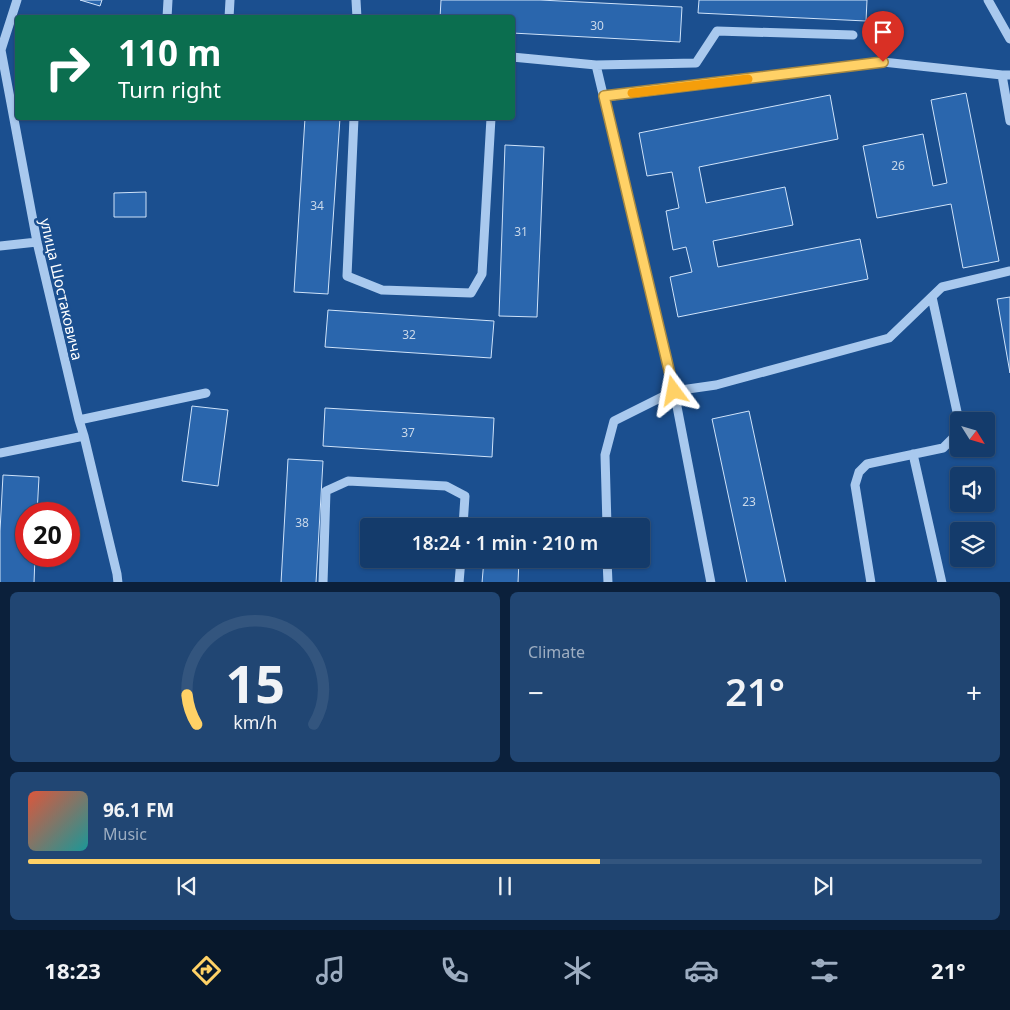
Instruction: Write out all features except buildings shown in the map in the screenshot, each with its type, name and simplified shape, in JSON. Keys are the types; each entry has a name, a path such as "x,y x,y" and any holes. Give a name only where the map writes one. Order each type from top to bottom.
{"street":[{"name":"улица Шостаковича","path":"17,0 1,50 37,242 118,582"},
{"path":"167,15 168,0"},
{"path":"229,15 230,0"},
{"path":"356,0 357,15"},
{"path":"988,0 1010,39"},
{"path":"515,57 596,65 696,63 717,31 854,35"},
{"path":"604,96 883,62 1006,75 1010,121"},
{"path":"596,65 674,391 711,582"},
{"path":"354,120 347,276 382,290 471,293 482,274 492,120"},
{"path":"0,246 37,242"},
{"path":"607,518 605,455 614,421 674,391 716,385 889,338 942,287 1010,271"},
{"path":"932,297 957,412"},
{"path":"78,420 206,393"},
{"path":"0,453 84,436"},
{"path":"871,582 855,485 859,472 866,464 943,448 950,440"},
{"path":"913,454 942,582"},
{"path":"323,582 326,491 348,480 446,486 465,496 464,518"},
{"path":"459,582 460,568"},
{"path":"608,568 608,582"}],"slow traffic":[{"path":"632,93 748,79"}],"route":[{"path":"674,391 604,96 883,62"}]}
